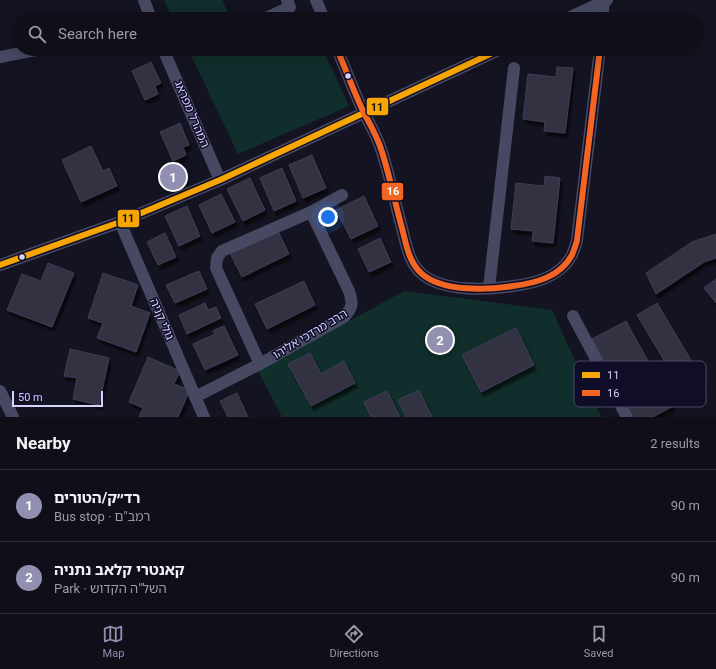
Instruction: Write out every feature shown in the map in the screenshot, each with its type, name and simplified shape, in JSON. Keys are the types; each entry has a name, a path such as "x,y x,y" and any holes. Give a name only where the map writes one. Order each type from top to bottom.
{"street":[{"path":"144,0 148,12"},
{"path":"279,12 290,7 287,0"},
{"path":"316,0 321,12"},
{"path":"580,12 605,0"},
{"path":"603,12 605,0"},
{"path":"0,57 12,55"},
{"name":"המהרל מפראג","path":"167,56 220,180"},
{"path":"340,56 364,113 376,134 407,249 414,265 421,274 432,281 465,288 503,288 534,283 549,277 572,255 577,240 599,56"},
{"path":"0,265 120,222 220,180 486,56"},
{"path":"489,288 514,68"},
{"path":"260,364 216,268 217,258 222,251 311,212 342,195"},
{"name":"הרב מרדכי אליהו","path":"195,397 260,364 344,317 351,309 352,301 349,291 311,212"},
{"name":"גולי קניה","path":"120,222 204,417"},
{"path":"573,316 597,361"},
{"path":"0,392 13,417"},
{"path":"622,407 627,417"}],"green space":[{"path":"164,0 222,0 228,12 170,12"},
{"path":"191,56 326,56 349,106 238,154"},
{"path":"404,291 552,310 575,361 574,361 574,407 596,407 601,417 282,417 258,371"}],"building":[{"path":"151,62 161,83 155,86 158,94 145,100 132,71"},
{"path":"557,67 573,68 565,133 544,131 545,122 523,119 528,74 556,77"},
{"path":"180,123 189,145 183,147 186,155 173,161 160,132"},
{"path":"91,146 103,171 109,168 117,186 81,202 62,160"},
{"path":"312,155 326,188 303,198 289,165"},
{"path":"282,168 296,201 274,211 260,178"},
{"path":"545,176 560,178 553,243 532,241 533,231 511,229 516,183 544,186"},
{"path":"250,178 265,210 243,221 227,189"},
{"path":"221,194 235,222 212,233 199,205"},
{"path":"364,196 378,226 351,239 336,210"},
{"path":"187,206 200,236 179,246 165,216"},
{"path":"278,231 289,254 242,277 230,253"},
{"path":"165,233 176,257 158,265 147,242"},
{"path":"716,234 716,258 704,262 656,294 646,273 692,242"},
{"path":"380,238 391,262 369,272 358,249"},
{"path":"48,263 74,273 52,327 7,310 22,274 41,281"},
{"path":"199,271 207,289 175,303 166,285"},
{"path":"103,273 138,285 131,306 150,313 136,352 97,338 103,323 88,318"},
{"path":"716,279 716,303 704,288"},
{"path":"304,281 315,305 267,329 255,304"},
{"path":"205,303 208,310 216,307 221,318 187,334 179,315"},
{"path":"657,303 692,361 664,361 637,315"},
{"path":"626,321 648,361 604,361 592,339"},
{"path":"224,326 238,355 205,370 193,344 215,334 213,331"},
{"path":"516,328 534,365 481,392 462,355"},
{"path":"70,349 109,358 99,405 73,399 77,378 64,376"},
{"path":"310,353 321,374 344,361 355,383 311,406 288,364"},
{"path":"148,357 180,371 174,384 190,390 178,417 139,417 143,408 129,402"},
{"path":"419,390 432,417 406,417 398,400"},
{"path":"387,391 400,417 371,417 364,402"},
{"path":"237,393 248,417 228,417 220,401"},
{"path":"629,407 671,407 653,417 635,417"}],"transit line":[{"name":"16","path":"340,56 360,105 380,147 388,171 411,259 418,270 431,280 453,287 478,289 513,286 539,281 561,269 572,255 577,240 599,56"},
{"name":"11","path":"0,265 120,222 220,180 486,56"}],"place":[{"name":"רד״ק/הטורים","path":"173,177"},
{"name":"קאנטרי קלאב נתניה","path":"440,340"}]}
